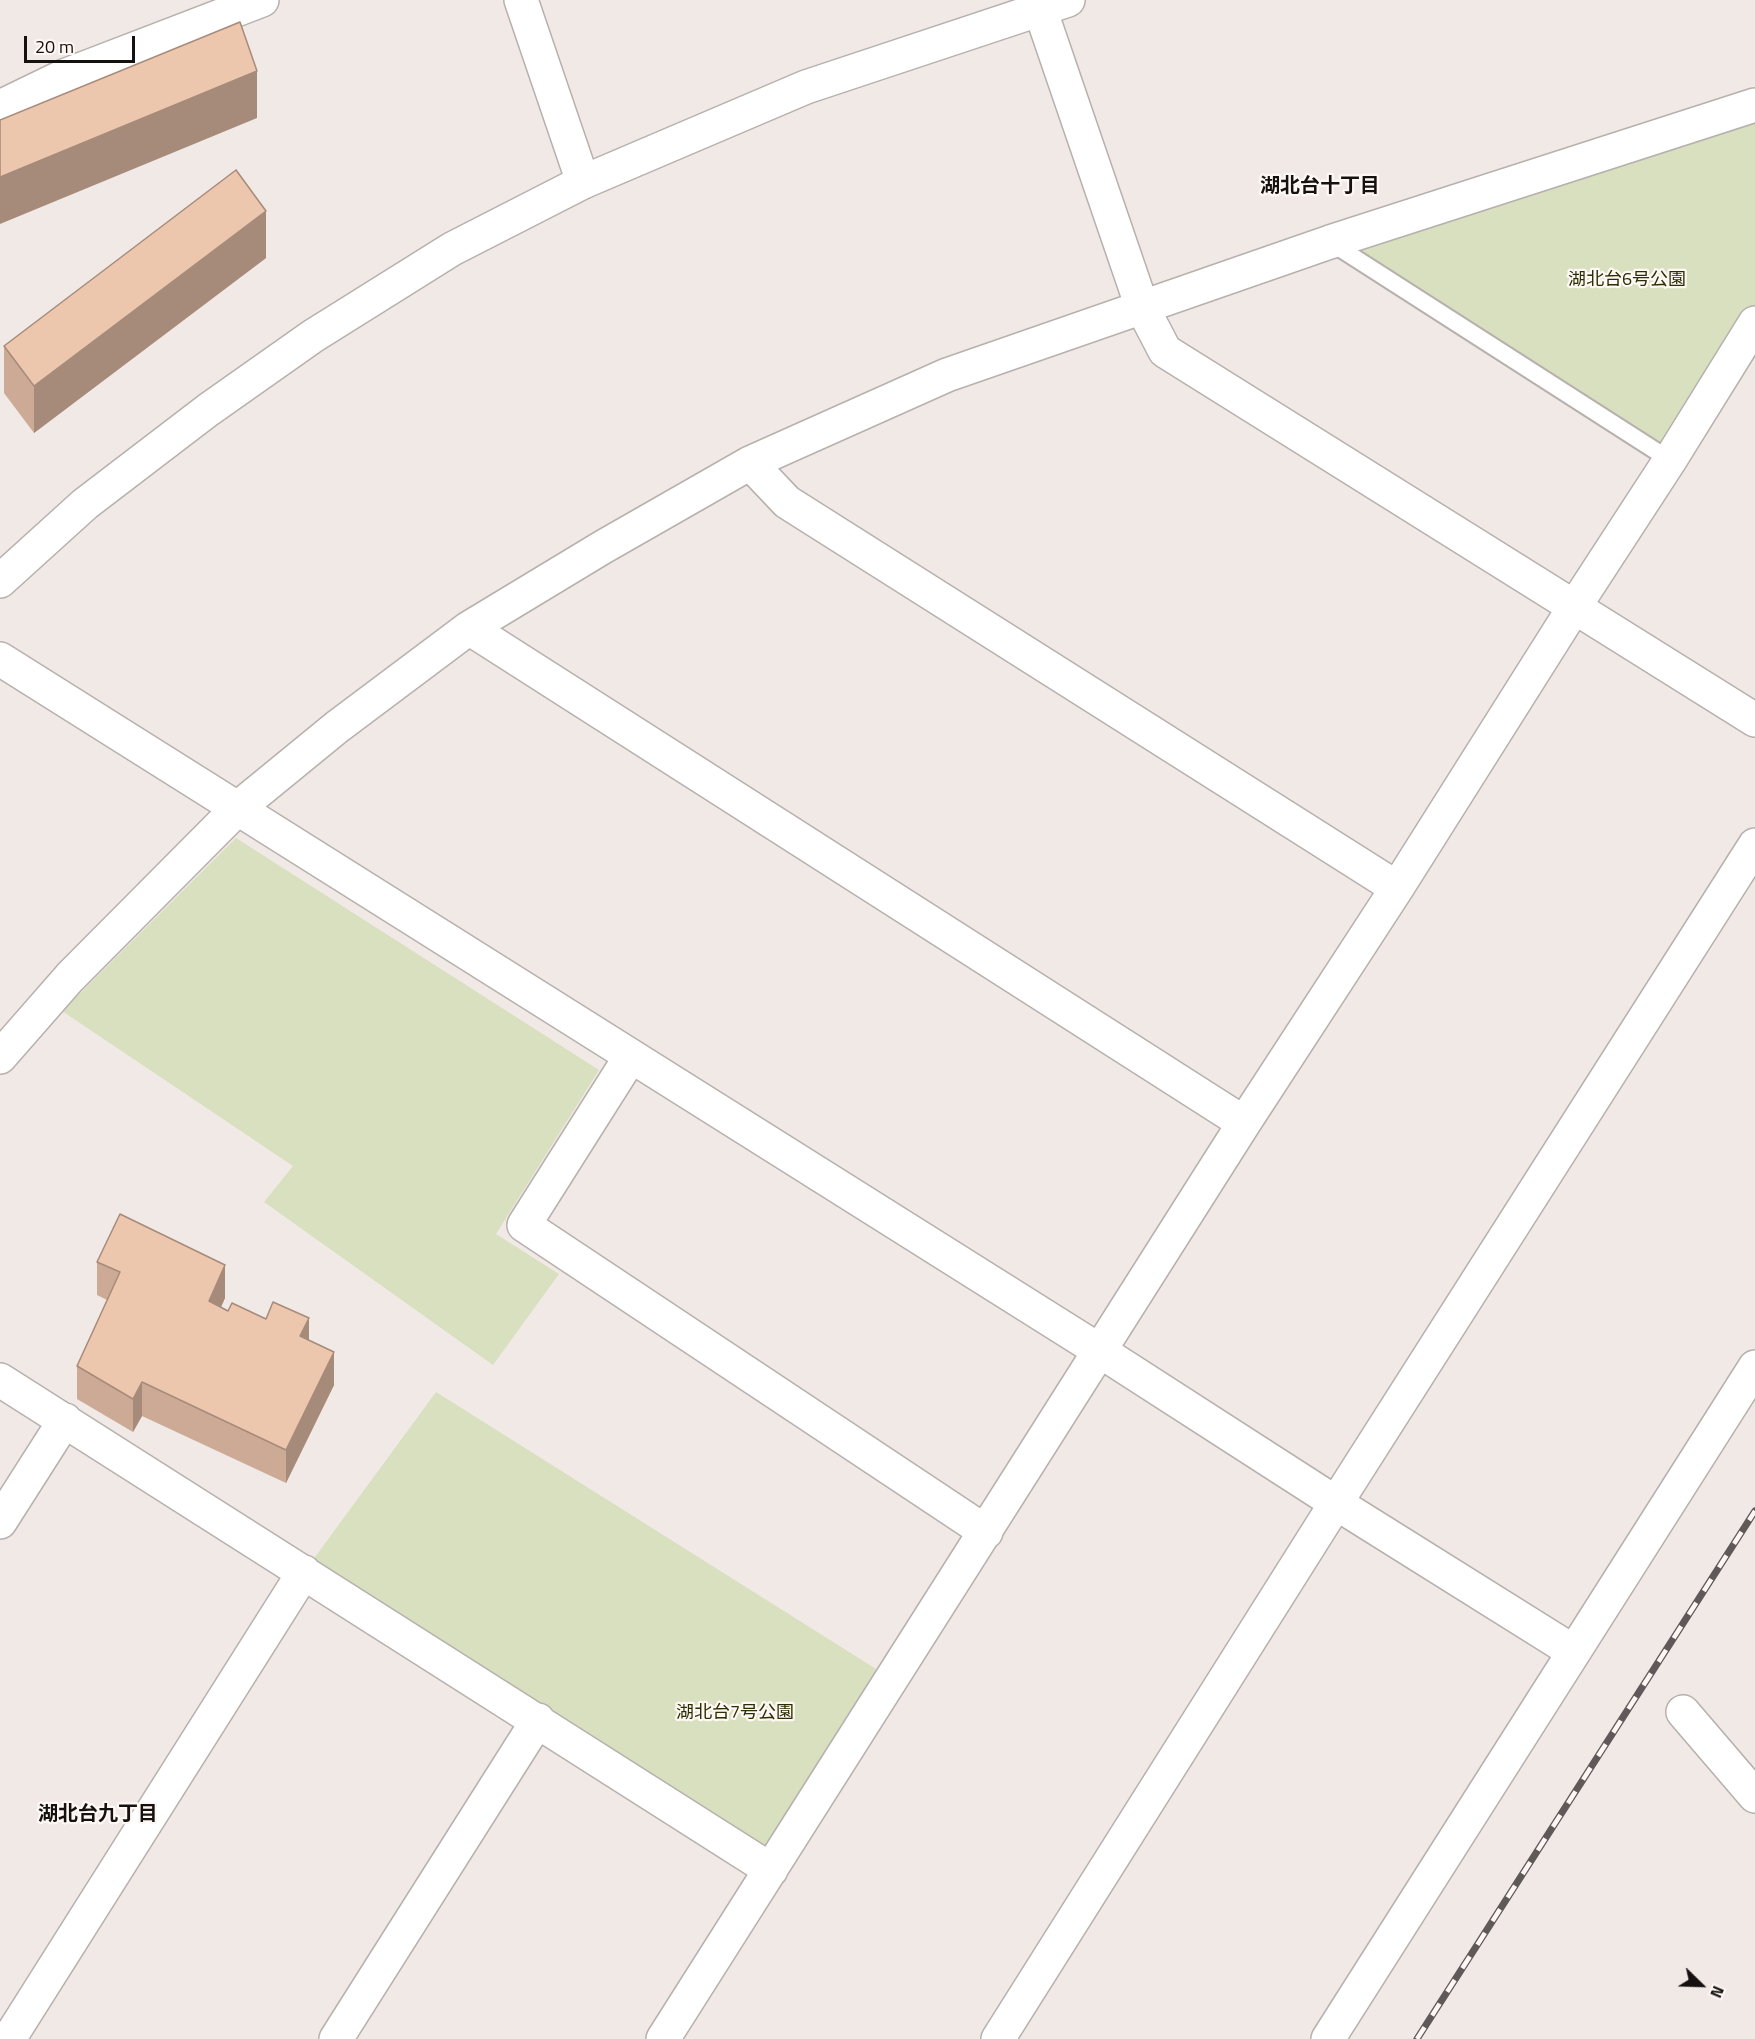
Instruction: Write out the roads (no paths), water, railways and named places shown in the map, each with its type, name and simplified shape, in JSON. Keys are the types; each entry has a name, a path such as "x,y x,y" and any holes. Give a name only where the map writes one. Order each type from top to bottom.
{"street":[{"path":"0,107 64,76 262,0"},
{"path":"521,0 583,182"},
{"path":"0,581 85,504 208,410 313,336 452,249 583,182 806,87 1054,5 1143,307 1165,351 1755,720"},
{"path":"0,1057 70,977 238,808 337,727 469,628 603,547 750,463 947,375 1330,242 1755,105"},
{"path":"663,2039 1244,1123 1670,460 1755,323"},
{"path":"750,463 788,501 1397,888"},
{"path":"469,628 1244,1123"},
{"path":"0,659 1574,1652"},
{"path":"998,2039 1755,845"},
{"path":"631,1056 524,1225 986,1532"},
{"path":"1328,2039 1755,1367"},
{"path":"0,1380 771,1870"},
{"path":"0,1522 64,1420"},
{"path":"9,2039 303,1572"},
{"path":"1683,1712 1755,1796"},
{"path":"336,2039 538,1720"}],"lane":[{"path":"1330,242 1670,460"}],"railway":[{"path":"1417,2039 1755,1511"}],"district":[{"name":"湖北台十丁目","path":"1320,187"},
{"name":"湖北台九丁目","path":"98,1815"}],"park label":[{"name":"湖北台6号公園","path":"1627,281"},
{"name":"湖北台7号公園","path":"735,1714"}]}
